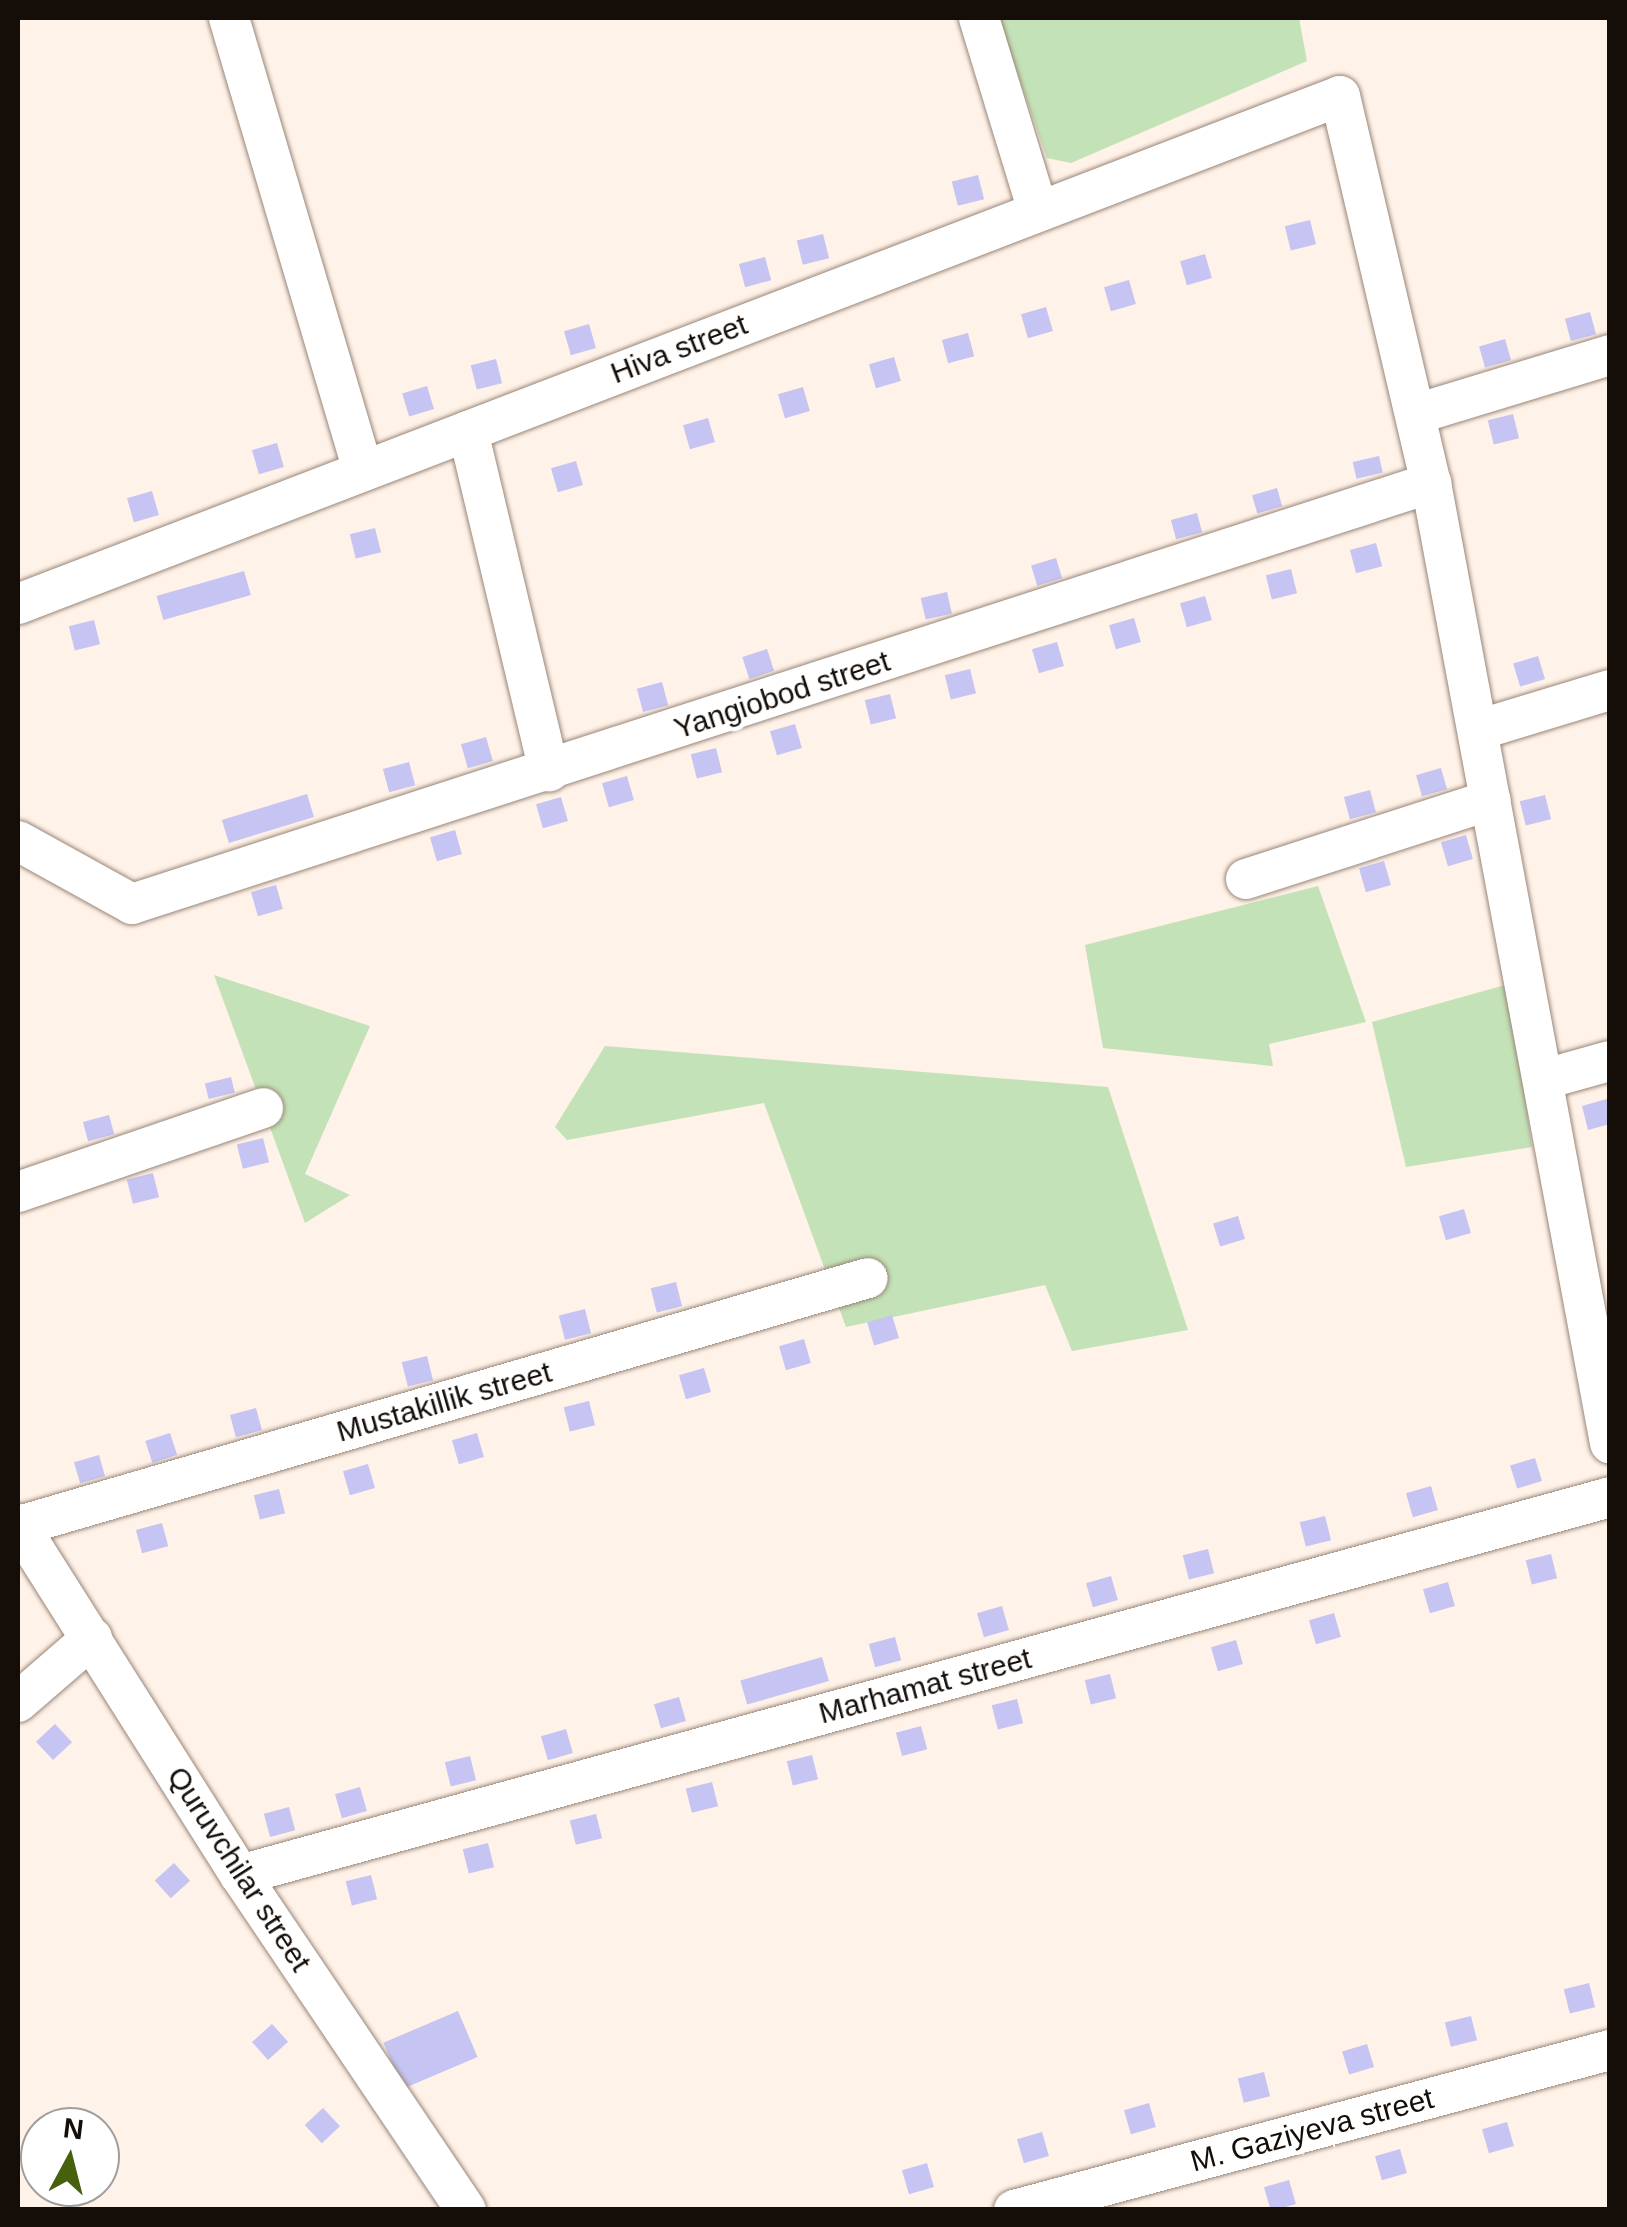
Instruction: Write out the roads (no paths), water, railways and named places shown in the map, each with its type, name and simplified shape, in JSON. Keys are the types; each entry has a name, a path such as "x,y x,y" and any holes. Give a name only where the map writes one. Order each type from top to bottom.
{"street":[{"path":"229,18 362,471"},
{"path":"979,18 1038,211"},
{"name":"Hiva street","path":"18,604 1340,96 1416,414"},
{"path":"1610,355 1416,414 1610,1443"},
{"path":"468,431 549,771"},
{"name":"Yangiobod street","path":"18,841 132,904 1431,482"},
{"path":"1478,730 1610,690"},
{"path":"1246,879 1491,800"},
{"path":"1544,1079 1610,1061"},
{"path":"18,1192 263,1108"},
{"name":"Mustakillik street","path":"18,1525 868,1278"},
{"name":"Marhamat street","path":"240,1875 1610,1496"},
{"name":"Quruvchilar street","path":"18,1525 240,1875 466,2210"},
{"path":"18,1702 92,1638"},
{"name":"M. Gaziyeva street","path":"1014,2210 1610,2050"}]}
